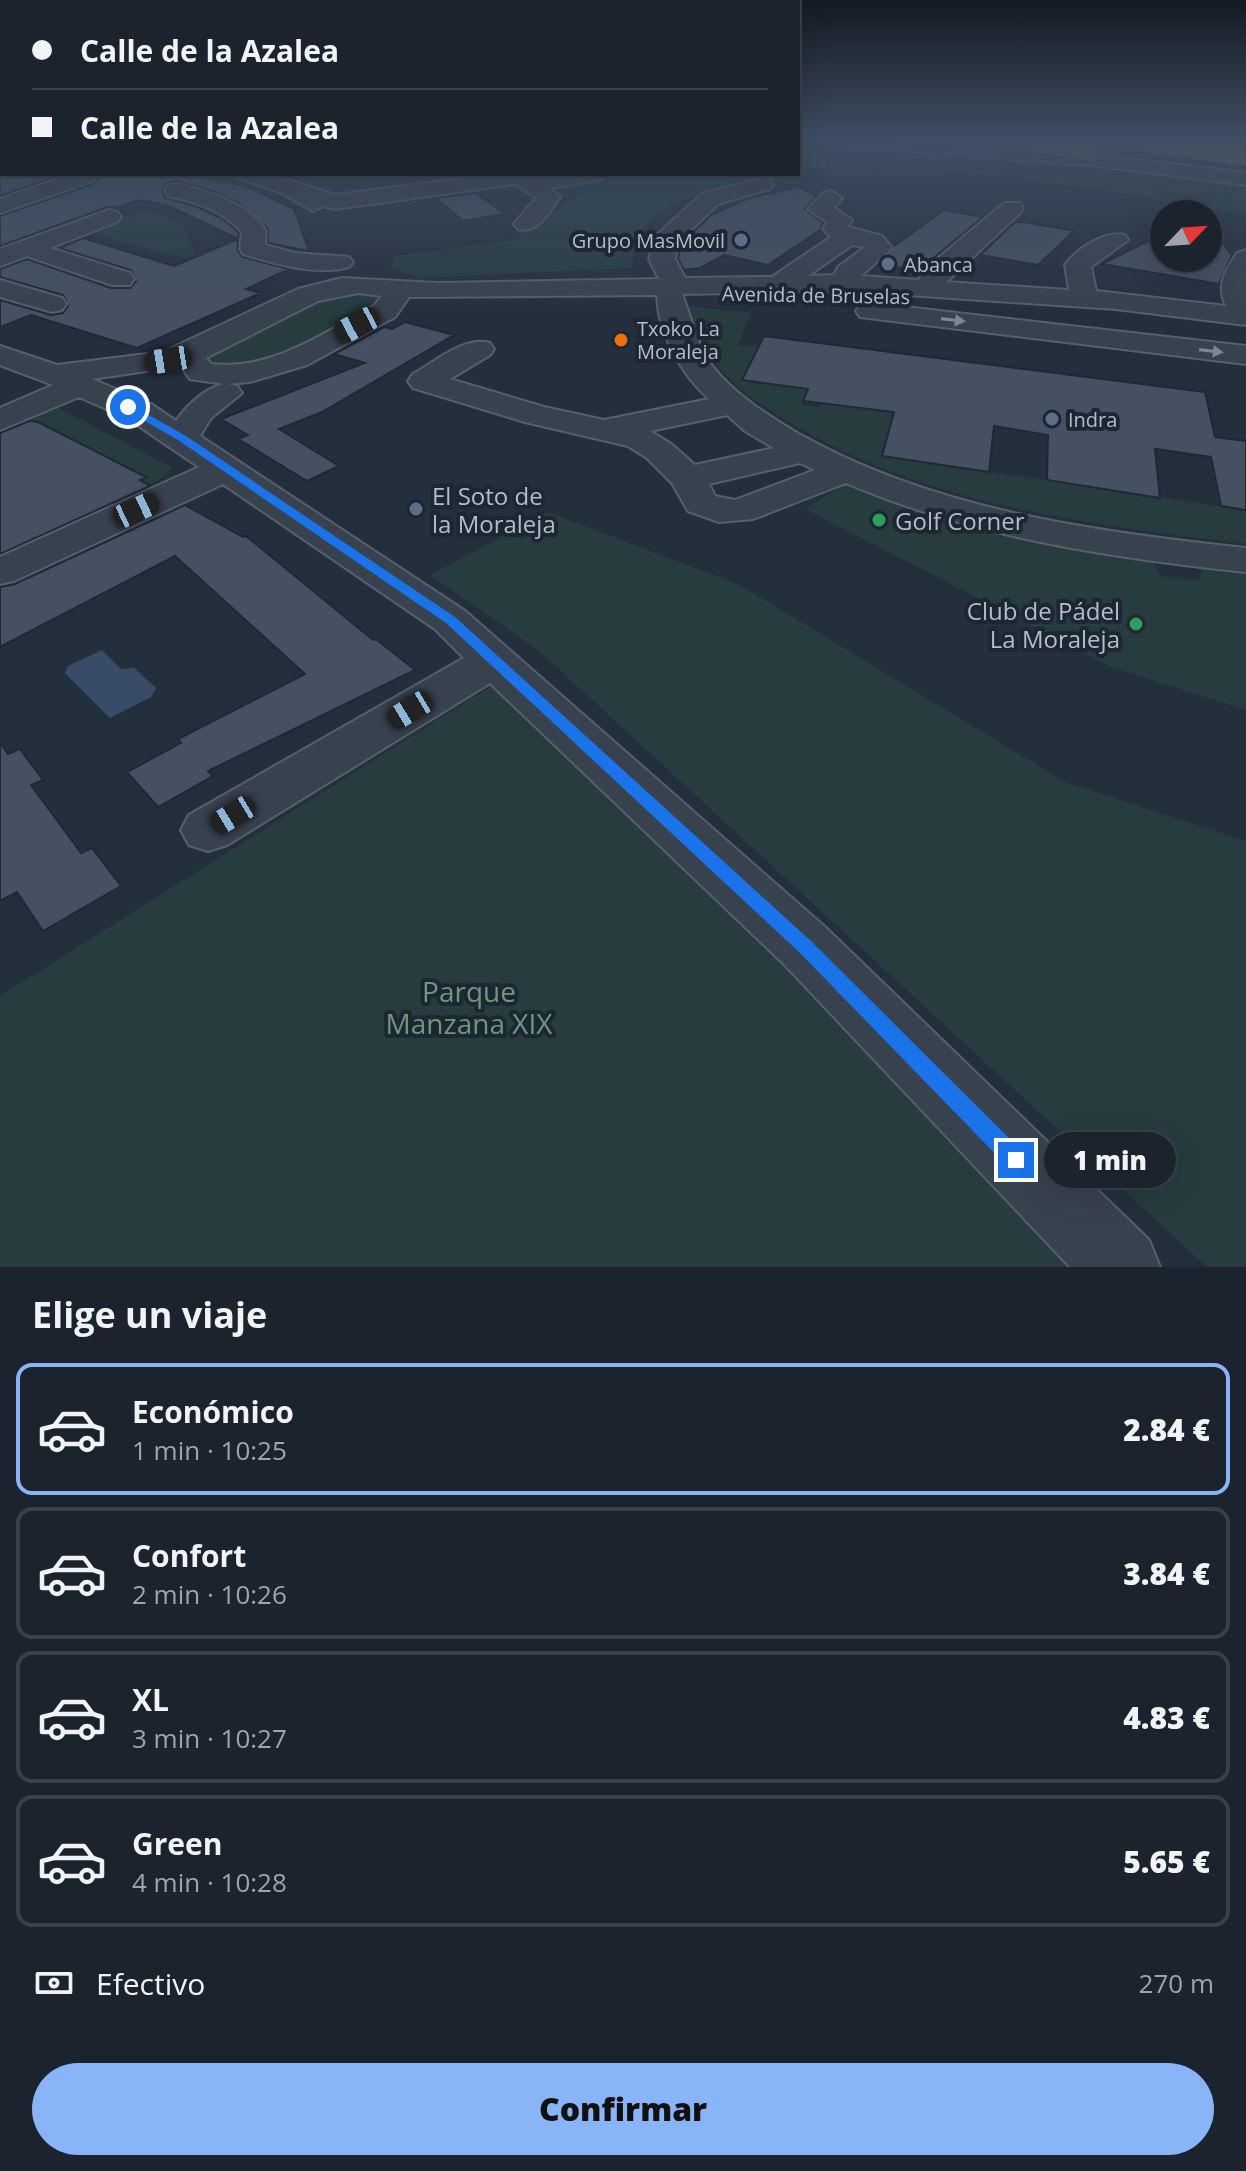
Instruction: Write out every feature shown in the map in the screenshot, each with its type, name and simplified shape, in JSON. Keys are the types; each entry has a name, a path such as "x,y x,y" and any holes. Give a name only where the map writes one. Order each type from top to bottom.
{"street":[{"path":"0,206 29,196"},
{"path":"199,196 244,218 254,231 252,249 294,261 391,196"},
{"path":"313,196 341,231 362,270 384,295"},
{"path":"526,224 548,196"},
{"path":"720,196 710,199 666,240 662,259 673,290 684,345 721,393 764,428 851,474 974,513 1046,529 1246,560"},
{"path":"831,198 819,209 840,220 835,229 848,237 873,241 880,248 847,273 849,283"},
{"path":"934,287 932,277 1012,208"},
{"path":"0,258 109,217"},
{"path":"327,288 341,231"},
{"path":"780,283 848,237"},
{"path":"1084,299 1078,265 1116,240"},
{"path":"26,248 121,279"},
{"path":"1246,258 1233,277 1233,289 1246,317"},
{"name":"Avenida de Bruselas","path":"384,295 437,302 780,283 849,283 1084,299 1246,317"},
{"path":"0,288 52,304"},
{"path":"133,409 139,385 182,355 213,339 327,288 384,295"},
{"name":"Avenida de Bruselas","path":"673,290 1005,301 1246,327"},
{"path":"737,293 1246,355"},
{"path":"182,438 199,412 226,393 274,369 384,295"},
{"path":"479,349 424,381 537,415 639,438 659,451 687,478 701,503 719,511 740,511 851,474"},
{"path":"0,355 133,409 182,438 450,620 805,946 1122,1267"},
{"path":"0,420 66,380 182,355 191,359 201,372 229,377 274,369"},
{"path":"133,409 226,393"},
{"path":"537,415 721,393"},
{"path":"604,430 721,393"},
{"path":"659,451 764,428"},
{"path":"687,478 805,451"},
{"path":"0,572 227,468"},
{"path":"208,830 494,660"}],"green space":[{"path":"576,196 694,196 671,204 636,235 632,268 419,278 391,268 394,256 514,240"},
{"path":"1139,196 1246,196 1246,214 1222,210 1222,200 1162,200"},
{"path":"140,211 154,212 184,226 196,255 188,259 95,235"},
{"path":"355,288 384,296 382,302 280,359 216,367 209,361 211,353 308,301"},
{"path":"688,306 751,313 738,345 758,347 742,380 808,389 802,405 820,407 821,403 894,412 883,456 1246,510 1246,544 1069,519 1010,507 896,474 842,451 778,415 736,385 706,350"},
{"path":"59,408 173,468 153,485 97,453 0,477 72,441 23,417"},
{"name":"Club de Pádel La Moraleja","path":"848,482 956,522 1153,561 1160,576 1200,581 1202,569 1246,572 1246,710 1111,667 805,509"},
{"path":"548,512 740,585 1065,782 1246,841 1246,1267 1207,1267 538,650 430,575"},
{"name":"Parque Manzana XIX","path":"499,681 1095,1267 0,1267 0,996"}],"water":[{"path":"102,650 121,669 134,668 156,688 151,697 110,718 65,673 68,666"}],"building":[{"path":"58,196 164,196 224,220 239,233 237,249 242,257 289,269 246,289 261,293 137,348 31,315 0,327 0,300 51,315 63,313 68,306 63,295 0,277 0,269 27,259 111,288 130,288 136,281 131,270 59,248 83,238 174,266 238,239 167,205 139,200 115,208 108,207 0,246 0,216"},
{"path":"224,196 267,196 294,209 309,251 268,243 268,229 239,203"},
{"path":"480,196 505,214 463,221 436,198"},
{"path":"816,196 805,209 823,223 820,230 768,265 724,255 700,268 684,270 678,259 681,244 711,215 752,197"},
{"path":"944,210 983,217 920,269 877,266 894,246"},
{"path":"1015,222 1074,231 1038,265 980,255"},
{"path":"1148,241 1150,272 1222,272 1222,242 1232,255 1219,284 1102,264"},
{"path":"405,322 454,335 322,412 279,429 339,466 307,481 238,439 248,435 221,419 365,363 334,354 384,327 392,329"},
{"name":"Indra","path":"764,336 1205,392 1215,437 1246,441 1246,510 1221,506 1211,457 1155,449 1160,498 1047,480 1048,435 994,426 989,472 882,456 894,412 803,401 808,389 742,380"},
{"path":"29,421 38,422 146,477 140,480 150,486 0,554 0,433"},
{"path":"185,505 246,536 373,640 376,639 415,670 208,771 213,776 158,807 127,772 181,743 178,739 305,674 175,556 0,647 0,587 15,584"},
{"path":"0,743 8,754 20,749 43,780 31,785 81,853 92,848 121,886 43,931 17,892 0,901"}],"place":[{"name":"Grupo MasMovil","path":"741,240"},
{"name":"Abanca","path":"888,264"},
{"name":"Txoko La Moraleja","path":"621,340"},
{"name":"Indra","path":"1052,419"},
{"name":"El Soto de la Moraleja","path":"416,509"},
{"name":"Golf Corner","path":"879,520"},
{"name":"Club de Pádel La Moraleja","path":"1136,624"}],"route":[{"path":"128,407 182,438 450,620 805,946 1016,1160"}]}
